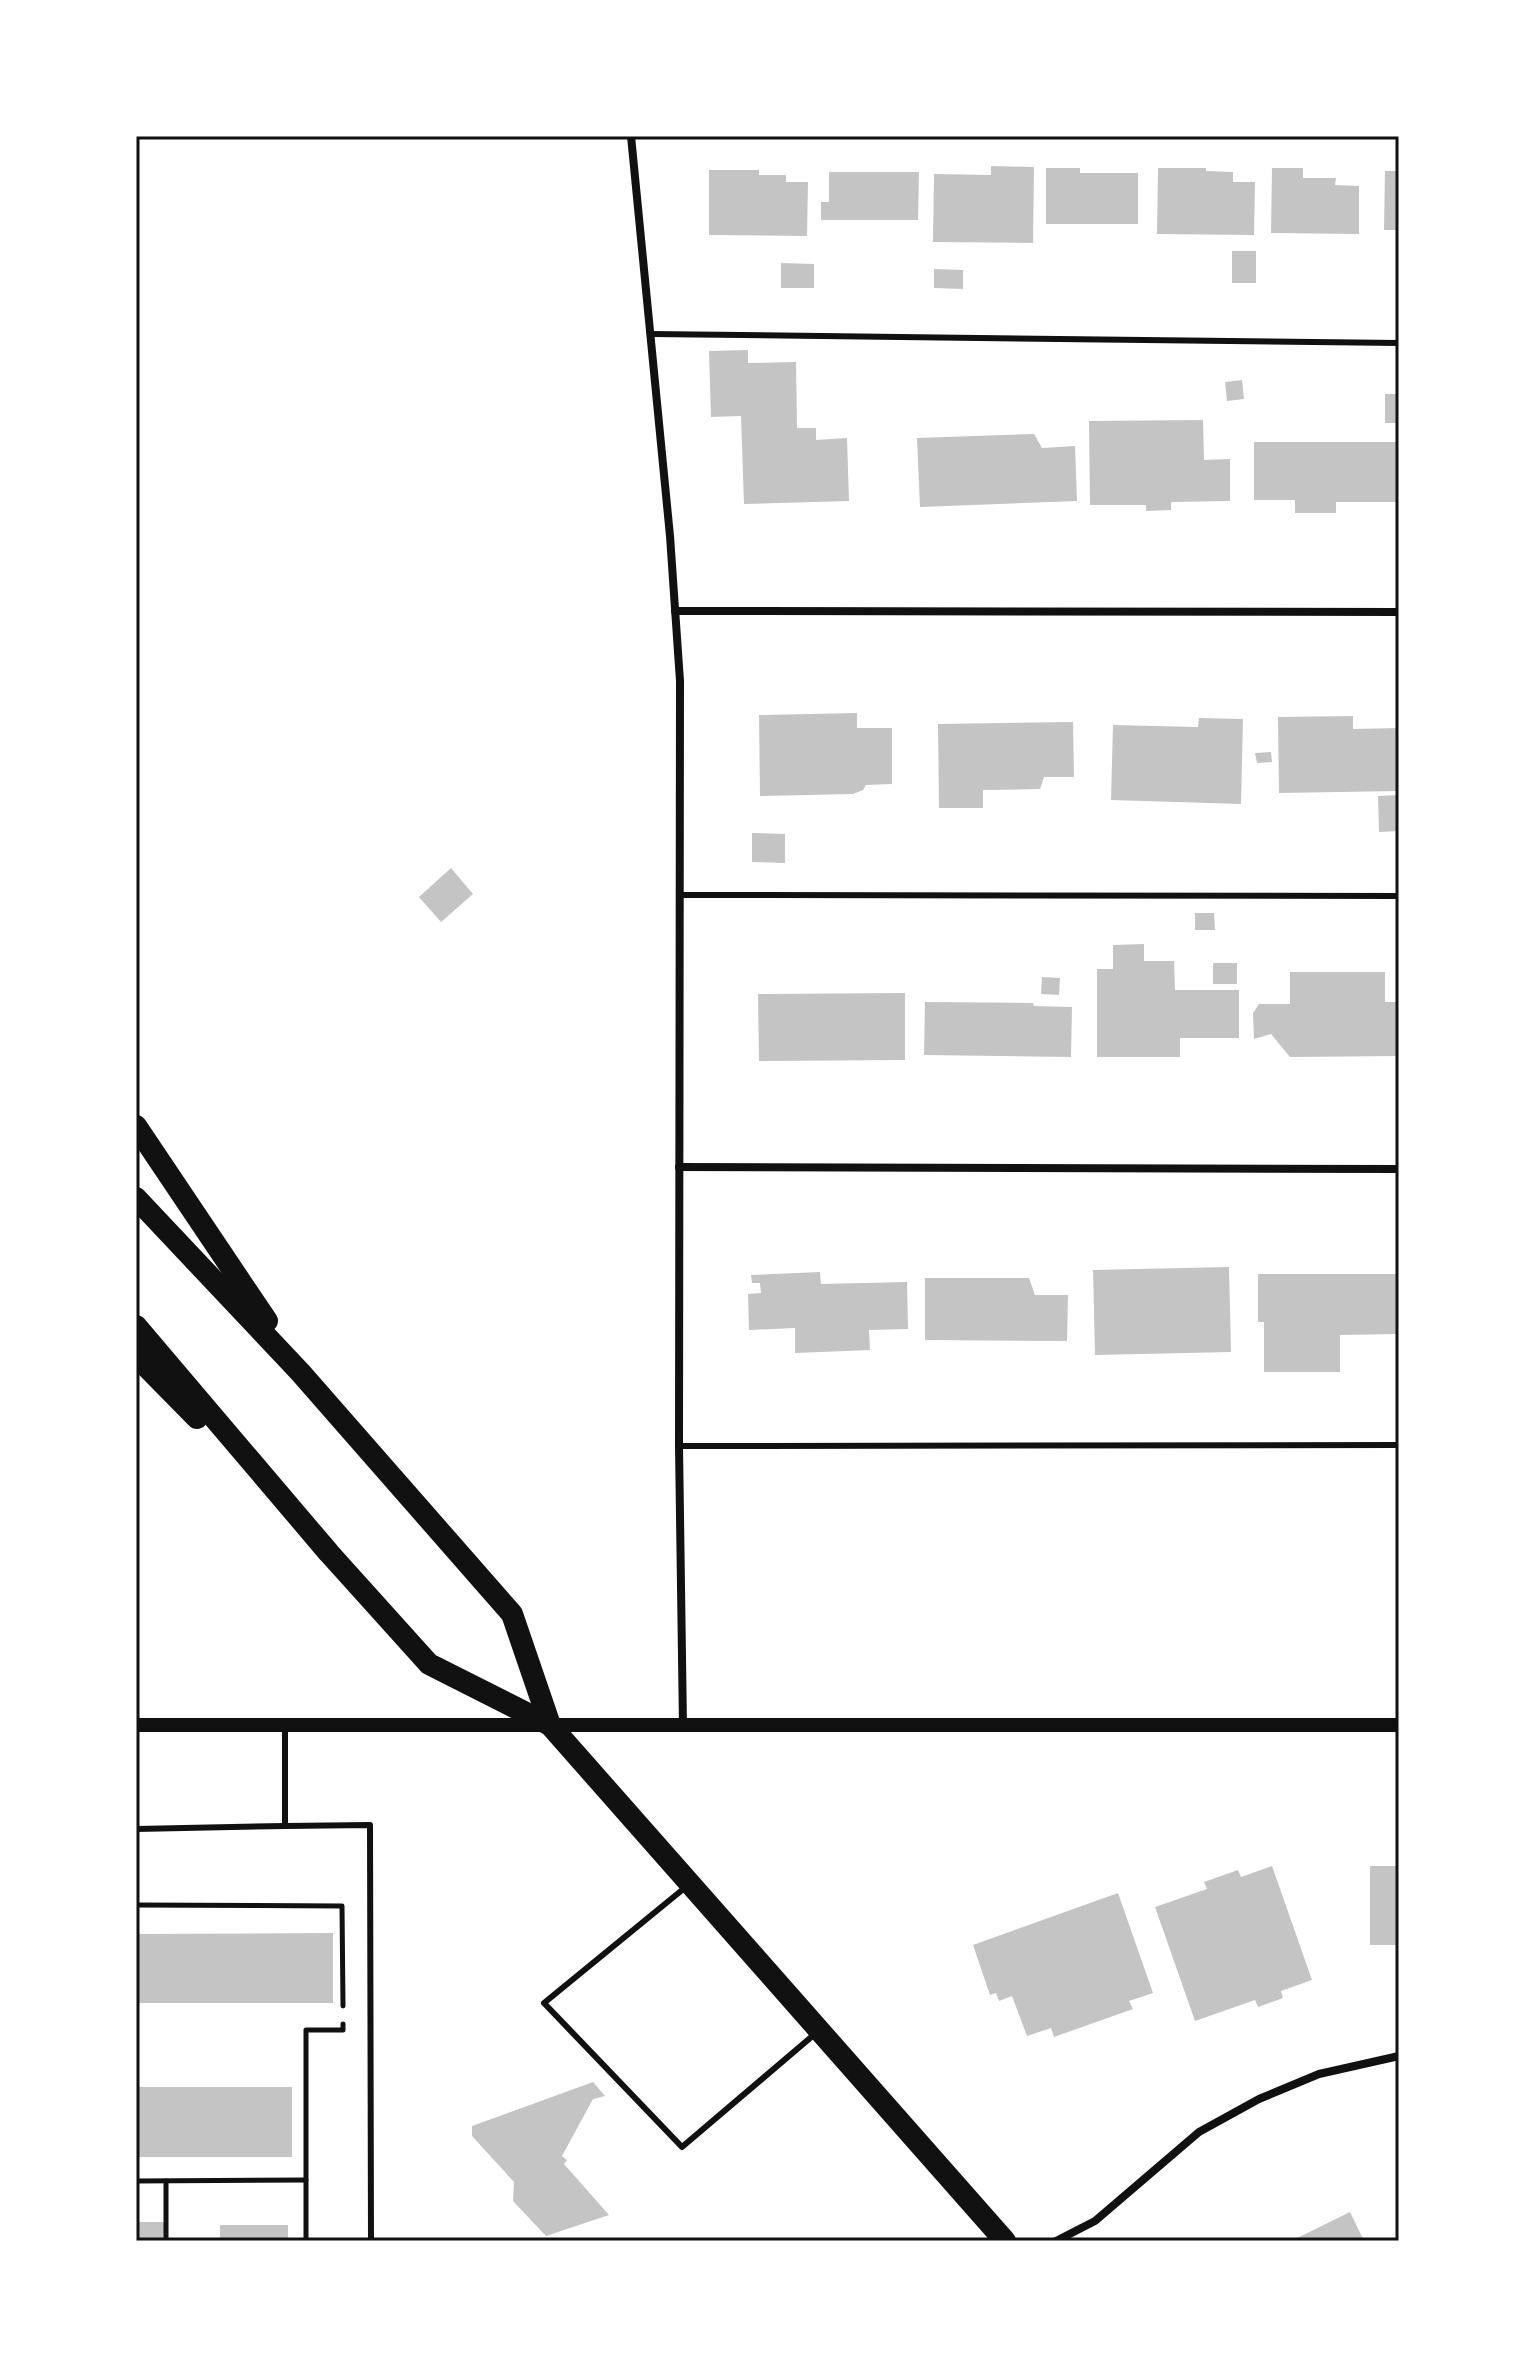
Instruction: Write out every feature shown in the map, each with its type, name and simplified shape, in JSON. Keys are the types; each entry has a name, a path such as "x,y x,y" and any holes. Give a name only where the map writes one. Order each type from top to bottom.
{"highway":[{"path":"136,1126 300,1372"},
{"path":"136,1198 300,1372 512,1614 550,1725"},
{"path":"136,1326 329,1553 429,1664 550,1725 1005,2241"},
{"path":"136,1356 329,1553"}],"street":[{"path":"631,136 680,681 679,1446 683,1726"},
{"path":"675,611 1399,612"},
{"path":"679,1167 1399,1169"},
{"path":"136,1725 1399,1725"},
{"path":"1056,2241 1095,2221 1199,2132 1259,2099 1319,2074 1399,2056"}],"lane":[{"path":"650,334 1399,343"},
{"path":"680,895 1399,896"},
{"path":"679,1446 1399,1445"},
{"path":"285,1725 285,1826"},
{"path":"136,1829 370,1825 371,2241"},
{"path":"690,1884 544,2003 682,2147 819,2030"}],"path":[{"path":"136,1905 342,1906 343,2030 306,2030 306,2241"},
{"path":"136,2181 306,2180"},
{"path":"166,2181 166,2241"}],"building":[{"path":"991,166 1034,167 1033,243 933,242 934,174 991,175"},
{"path":"1046,168 1080,168 1080,173 1138,173 1138,224 1046,224"},
{"path":"1158,168 1206,168 1206,171 1233,172 1233,182 1255,182 1254,235 1157,234"},
{"path":"1272,168 1303,168 1303,178 1336,178 1335,185 1359,186 1359,234 1271,233"},
{"path":"709,170 759,170 759,175 786,175 786,182 808,182 807,236 709,235"},
{"path":"1385,171 1399,171 1399,230 1384,230"},
{"path":"829,172 919,172 918,220 821,220 821,202 829,202"},
{"path":"1232,251 1256,251 1256,283 1232,283"},
{"path":"781,263 814,264 814,288 781,288"},
{"path":"934,269 963,270 963,289 934,288"},
{"path":"748,350 748,363 796,362 797,428 816,428 816,440 847,438 849,501 744,504 741,416 711,417 709,351"},
{"path":"1242,380 1244,399 1227,401 1225,382"},
{"path":"1385,394 1399,394 1399,423 1385,423"},
{"path":"1203,420 1204,460 1230,459 1230,501 1171,502 1171,510 1146,511 1146,505 1090,505 1089,421"},
{"path":"1034,434 1042,448 1075,446 1077,501 920,507 917,438"},
{"path":"1254,442 1399,442 1399,502 1336,502 1336,513 1295,513 1295,500 1254,500"},
{"path":"857,713 857,728 892,728 892,784 866,785 863,790 853,794 760,796 759,715"},
{"path":"1353,716 1353,729 1399,728 1399,791 1279,793 1278,717"},
{"path":"1199,718 1243,719 1241,804 1111,800 1113,725 1198,727"},
{"path":"1073,722 1074,777 1044,777 1040,789 983,790 983,808 939,808 938,724"},
{"path":"1271,752 1272,762 1257,763 1255,753"},
{"path":"1399,795 1399,831 1379,832 1378,796"},
{"path":"752,833 785,834 785,863 752,862"},
{"path":"451,868 473,894 441,922 419,897"},
{"path":"1195,913 1214,913 1215,930 1195,930"},
{"path":"1144,944 1144,961 1174,961 1175,990 1239,990 1239,1038 1180,1038 1180,1057 1097,1057 1097,969 1113,969 1113,945"},
{"path":"1213,963 1237,963 1237,984 1213,984"},
{"path":"1290,972 1385,972 1385,1002 1399,1002 1399,1056 1290,1057 1271,1034 1254,1039 1253,1013 1259,1004 1290,1004"},
{"path":"1042,977 1060,978 1059,995 1041,994"},
{"path":"905,993 905,1060 759,1061 758,994"},
{"path":"925,1002 1033,1003 1034,1006 1072,1007 1071,1057 924,1055"},
{"path":"1229,1267 1231,1352 1095,1355 1093,1270"},
{"path":"820,1272 821,1284 907,1282 908,1329 869,1330 870,1350 795,1353 795,1328 749,1330 748,1294 761,1293 760,1283 752,1283 751,1275"},
{"path":"1258,1274 1399,1274 1399,1334 1340,1335 1340,1372 1264,1372 1264,1322 1258,1322"},
{"path":"925,1278 1029,1278 1035,1295 1068,1295 1067,1341 925,1340"},
{"path":"1272,1866 1312,1980 1281,1991 1283,1998 1258,2007 1255,2000 1195,2021 1155,1907 1207,1889 1204,1882 1238,1870 1241,1877"},
{"path":"1370,1866 1399,1866 1399,1945 1370,1945"},
{"path":"1118,1893 1153,1993 1129,2001 1133,2009 1054,2037 1051,2028 1027,2036 1012,1996 999,2001 996,1993 990,1995 973,1945"},
{"path":"333,1933 333,2003 136,2003 136,1934"},
{"path":"593,2082 605,2096 593,2099 562,2156 567,2160 564,2164 609,2215 546,2236 513,2201 514,2182 472,2136 472,2126"},
{"path":"136,2087 292,2087 292,2157 136,2157"},
{"path":"1350,2212 1364,2241 1291,2241"},
{"path":"136,2222 164,2222 164,2241 136,2241"},
{"path":"220,2225 288,2225 288,2241 220,2241"}]}
